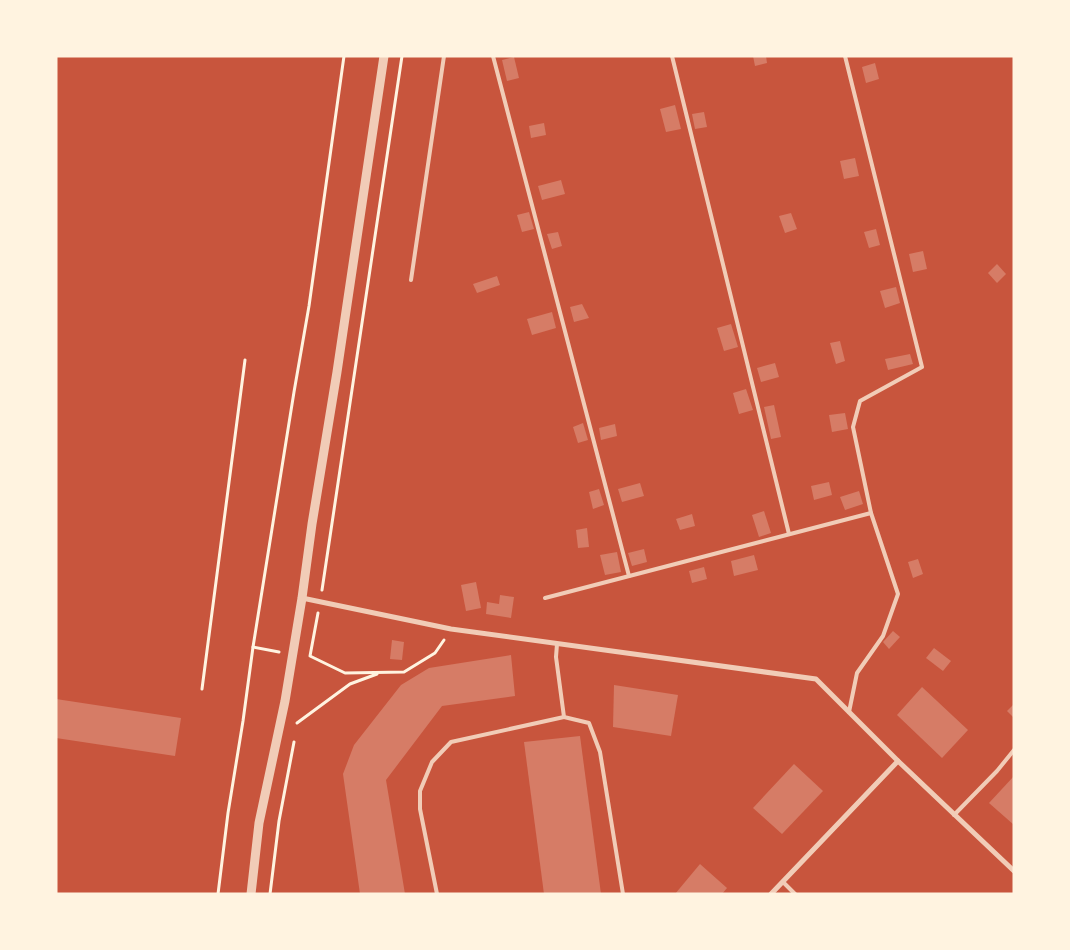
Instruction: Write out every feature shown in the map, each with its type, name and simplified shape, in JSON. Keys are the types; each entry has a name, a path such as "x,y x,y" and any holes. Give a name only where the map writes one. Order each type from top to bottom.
{"street":[{"path":"251,894 260,824 285,701 302,598 384,56"},
{"path":"302,598 451,629 816,679 1014,872"},
{"path":"771,894 898,761"}],"lane":[{"path":"412,280 444,56"},
{"path":"493,56 629,576"},
{"path":"672,56 788,534"},
{"path":"845,56 922,366 860,401 853,427 872,513 898,594 883,636 857,673 849,712"},
{"path":"545,598 872,513"},
{"path":"557,644 556,657 564,717"},
{"path":"437,894 420,810 420,791 432,762 451,742 564,717 589,723 600,752 623,894"},
{"path":"954,815 1014,750"},
{"path":"783,882 794,894"}],"path":[{"path":"218,894 228,813 267,552 310,306 344,56"},
{"path":"402,56 320,601 310,656 345,673 404,672 435,653 451,629"},
{"path":"202,690 246,360"},
{"path":"297,723 350,684 380,673"}],"building":[{"path":"753,56 766,56 767,63 755,66"},
{"path":"514,57 519,78 507,81 502,60"},
{"path":"875,63 879,79 866,83 862,67"},
{"path":"675,105 681,129 666,132 660,109"},
{"path":"704,112 707,127 695,129 692,114"},
{"path":"544,123 546,135 531,138 529,126"},
{"path":"855,158 859,176 844,179 840,161"},
{"path":"561,180 565,194 542,200 538,186"},
{"path":"529,212 534,229 522,232 517,215"},
{"path":"791,213 797,229 785,233 779,216"},
{"path":"876,229 880,245 869,248 864,232"},
{"path":"558,232 562,246 552,249 547,234"},
{"path":"923,251 927,269 913,272 909,254"},
{"path":"997,264 1006,274 997,283 988,273"},
{"path":"497,276 500,285 477,293 473,284"},
{"path":"896,287 900,303 885,308 880,291"},
{"path":"582,304 589,318 574,322 570,307"},
{"path":"552,312 556,328 532,335 527,319"},
{"path":"731,324 738,347 724,351 717,328"},
{"path":"840,341 845,361 836,364 830,343"},
{"path":"910,354 913,364 888,370 885,359"},
{"path":"775,363 779,377 761,382 757,368"},
{"path":"746,389 753,410 739,414 733,393"},
{"path":"774,405 781,437 771,439 764,407"},
{"path":"845,413 848,429 832,432 829,415"},
{"path":"583,423 588,440 578,443 573,427"},
{"path":"615,424 617,436 601,440 599,428"},
{"path":"829,482 832,495 814,500 811,486"},
{"path":"640,483 644,496 622,502 618,489"},
{"path":"599,489 604,505 593,509 589,492"},
{"path":"859,491 863,504 845,510 840,497"},
{"path":"764,511 771,533 759,537 752,515"},
{"path":"692,514 695,526 680,530 676,519"},
{"path":"587,528 589,547 578,548 576,530"},
{"path":"644,549 647,562 632,566 628,553"},
{"path":"617,552 621,572 605,575 600,555"},
{"path":"754,555 758,570 734,576 731,561"},
{"path":"918,559 923,574 913,578 908,562"},
{"path":"704,567 707,579 692,583 689,571"},
{"path":"476,582 481,608 466,611 461,585"},
{"path":"500,595 514,597 511,618 486,614 487,602 499,604"},
{"path":"893,631 900,637 889,649 883,642"},
{"path":"392,640 404,642 402,660 390,659"},
{"path":"934,648 951,661 943,671 926,658"},
{"path":"511,655 515,696 442,706 386,780 405,894 360,894 343,774 354,745 401,685 429,668"},
{"path":"614,685 678,695 671,736 613,727"},
{"path":"922,687 968,730 942,758 897,715"},
{"path":"56,699 181,718 175,756 56,738"},
{"path":"1014,704 1014,718 1007,711"},
{"path":"580,736 601,894 544,894 524,742"},
{"path":"794,764 823,791 782,834 753,808"},
{"path":"1014,776 1014,825 989,803"},
{"path":"700,864 727,888 722,894 675,894"}]}
